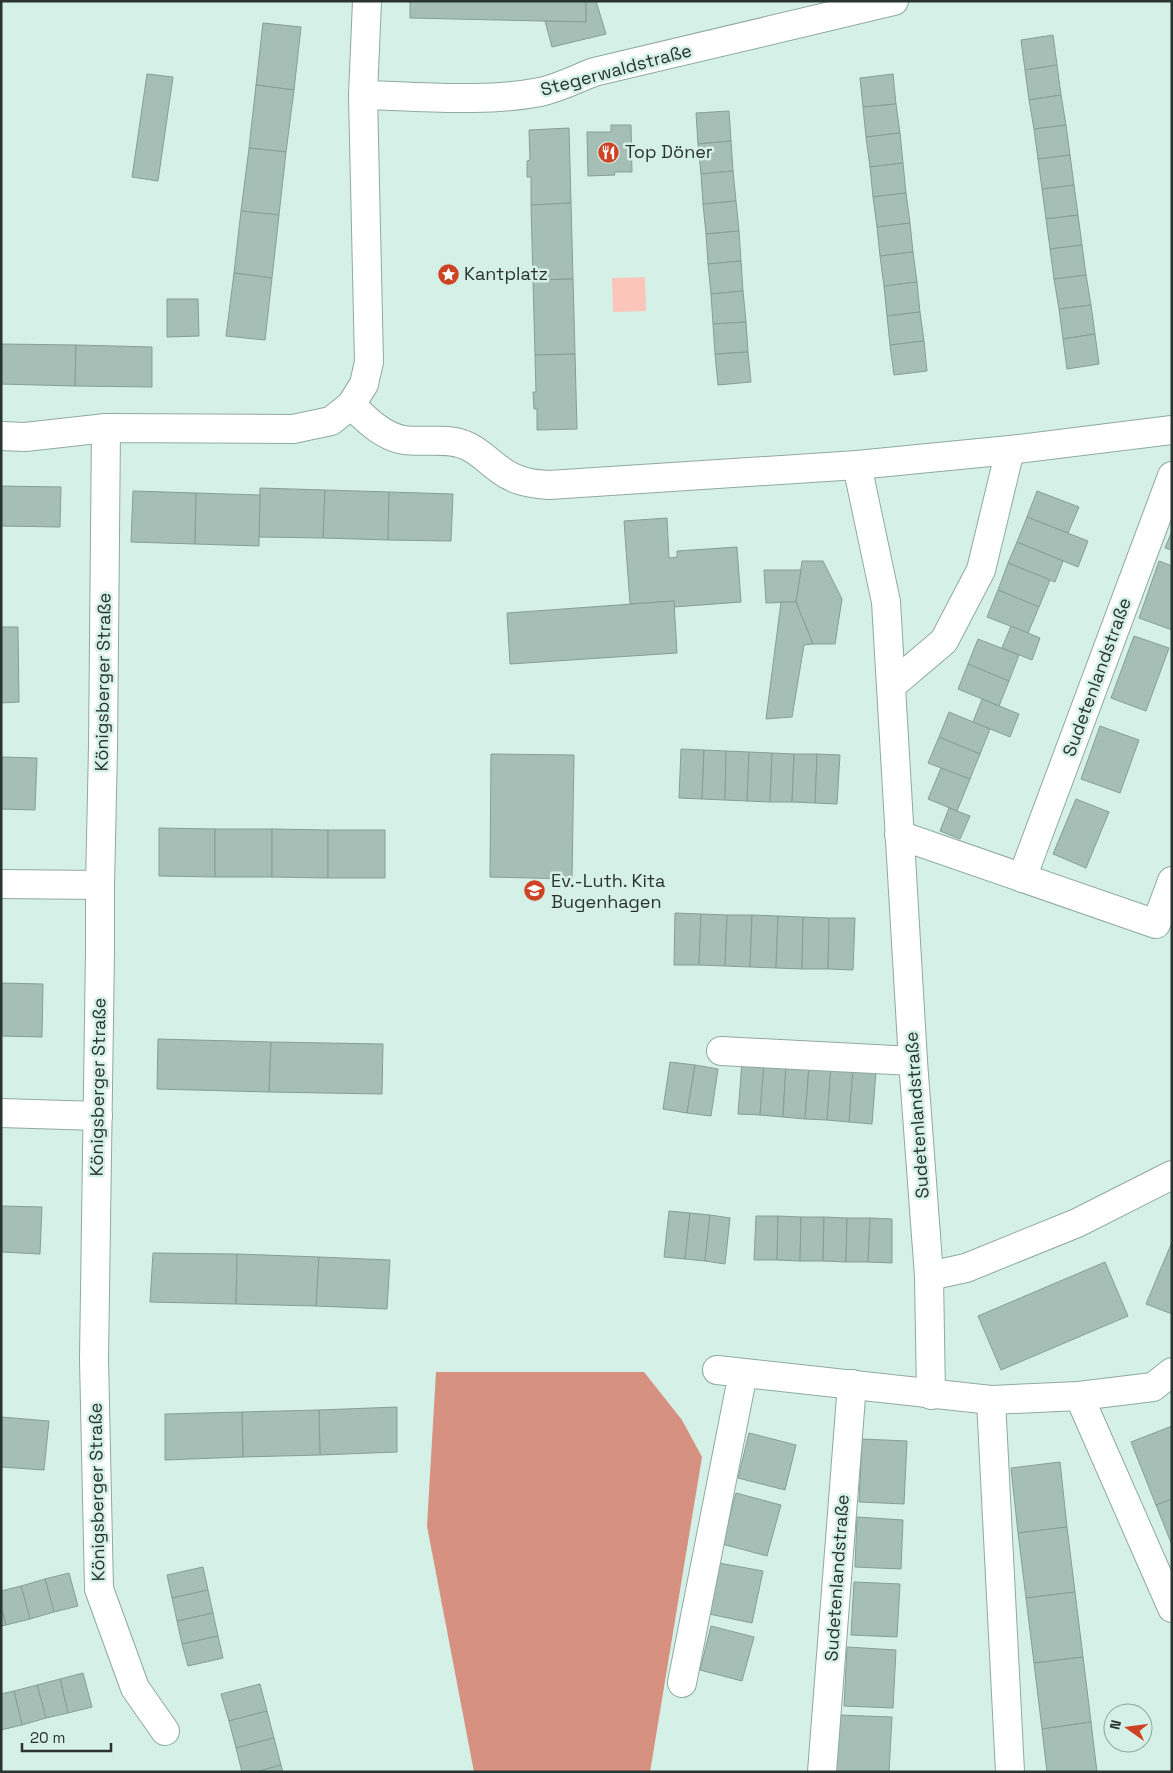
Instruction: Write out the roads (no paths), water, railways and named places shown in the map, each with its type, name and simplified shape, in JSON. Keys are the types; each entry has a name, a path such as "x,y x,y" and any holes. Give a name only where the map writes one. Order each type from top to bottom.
{"street":[{"path":"1,436 25,436 106,428 293,429 331,421 351,405 364,384 369,362 363,95 366,1"},
{"name":"Stegerwaldstraße","path":"363,95 474,97 516,95 541,91 594,72 894,1"},
{"path":"351,405 372,425 393,438 405,441 448,441 463,444 480,454 510,477 549,486 857,465 1010,450 1172,430"},
{"name":"Königsberger Straße","path":"106,428 94,1359 99,1589 135,1688 165,1731"},
{"path":"891,686 944,641 981,570 1010,450"},
{"name":"Sudetenlandstraße","path":"857,465 886,602 912,1061 929,1276 932,1395"},
{"name":"Sudetenlandstraße","path":"1022,878 1172,476"},
{"path":"900,835 1164,929 1172,881"},
{"path":"1,884 100,885"},
{"path":"721,1051 912,1061"},
{"path":"1,1113 98,1116"},
{"path":"929,1276 966,1268 1078,1223 1172,1175"},
{"path":"717,1370 991,1400 1079,1396 1154,1387 1172,1372"},
{"path":"682,1684 743,1372"},
{"name":"Sudetenlandstraße","path":"822,1772 852,1384"},
{"path":"1079,1396 1172,1608"},
{"path":"991,1400 1010,1772"}],"place":[{"name":"Top Döner","path":"609,152"},
{"name":"Kantplatz","path":"448,274"},
{"name":"Ev.-Luth. Kita Bugenhagen","path":"535,891"}]}
